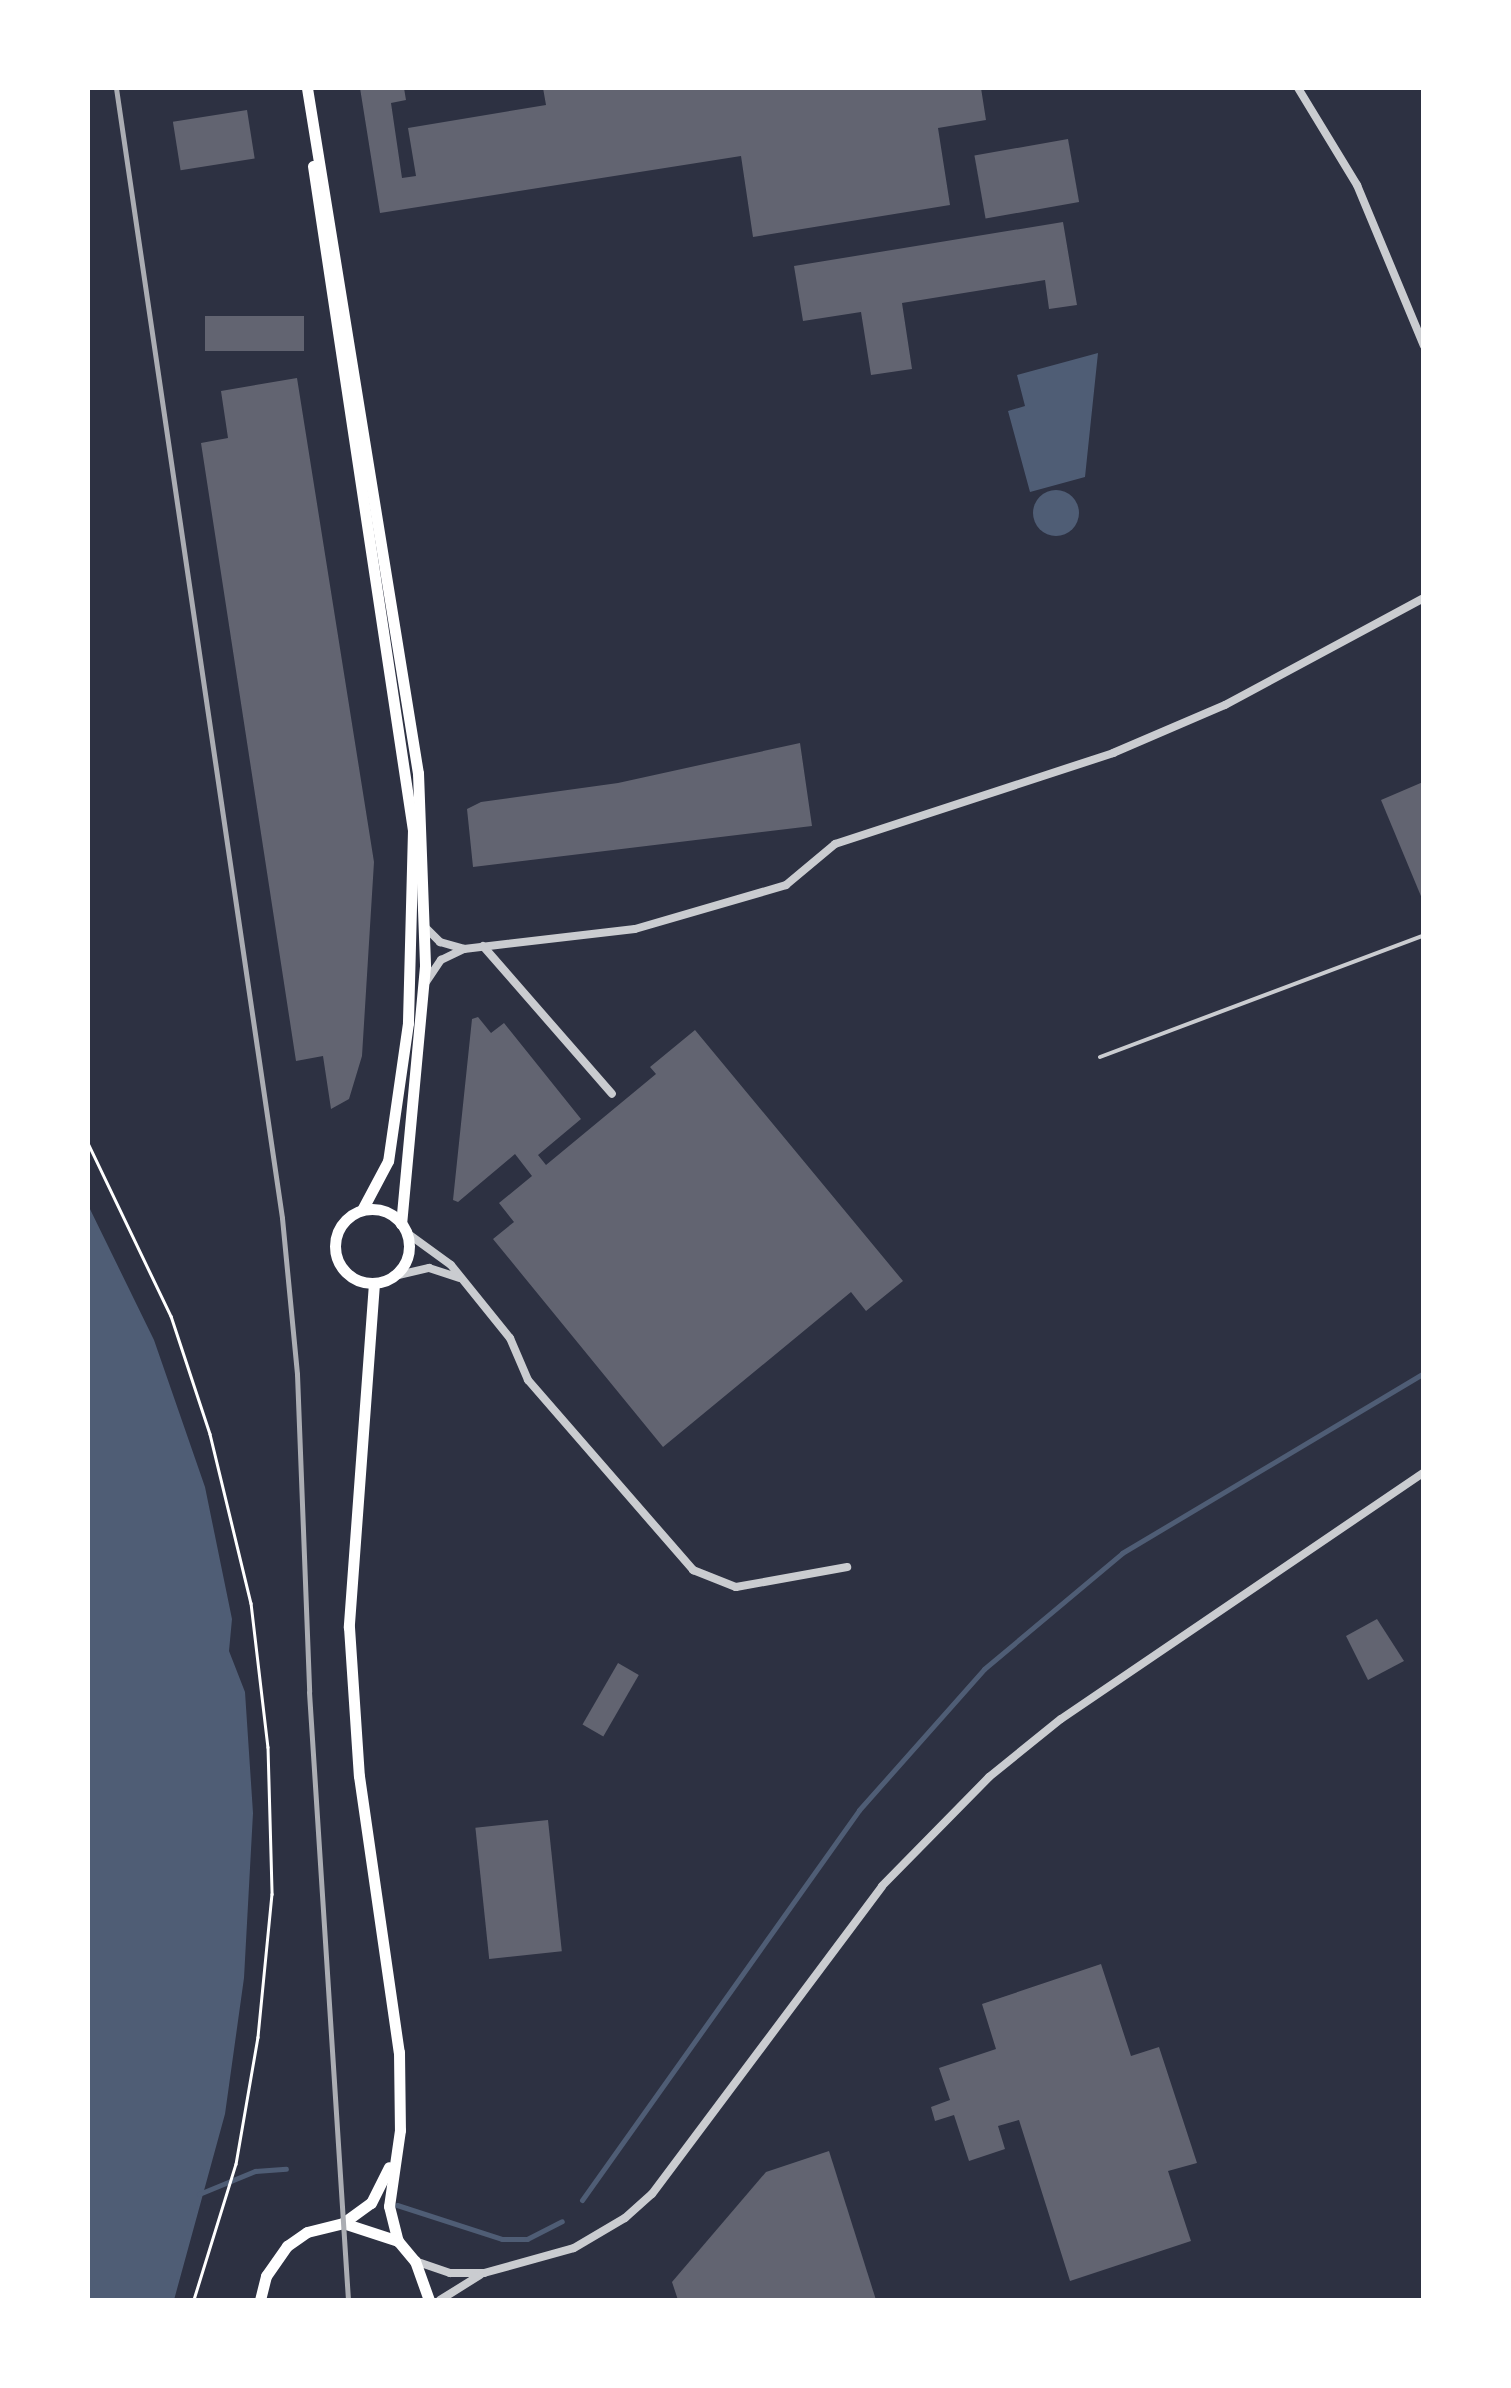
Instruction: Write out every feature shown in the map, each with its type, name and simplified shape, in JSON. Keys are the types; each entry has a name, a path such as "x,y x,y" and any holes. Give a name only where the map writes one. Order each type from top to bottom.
{"main road":[{"path":"306,88 416,756 426,927 404,1228 408,1252 394,1276 374,1284 343,1270 334,1248 340,1226 362,1210 388,1161 408,1023 413,830 318,216 306,88"},
{"path":"362,1210 384,1211 404,1228"},
{"path":"374,1284 351,1569 351,1680 399,2044 397,2146 389,2206 398,2242 415,2261 429,2300"},
{"path":"260,2300 266,2276 287,2246 307,2232 342,2224 371,2203 397,2146"},
{"path":"342,2224 398,2242"}],"street":[{"path":"1298,88 1356,185 1424,346"},
{"path":"426,927 440,942 464,948 635,928 786,884 835,844 1113,753 1225,705 1424,598"},
{"path":"484,946 612,1094"},
{"path":"424,986 441,960 464,948"},
{"path":"404,1228 462,1280 510,1338 528,1380 693,1570 736,1587 847,1567"},
{"path":"394,1276 429,1268 462,1280"},
{"path":"440,2300 484,2273 590,2240 652,2194 873,1898 988,1776 1061,1719 1424,1472"},
{"path":"415,2261 450,2273 484,2273"}],"lane":[{"path":"1100,1056 1424,935"}],"path":[{"path":"88,1143 171,1316 231,1511 250,1603 268,1748 272,1894 258,2038 236,2164 194,2300"}],"water":[{"path":"1098,353 1085,477 1030,492 1008,411 1025,406 1017,375"},
{"path":"1056,490 1072,497 1079,513 1072,529 1056,536 1040,529 1033,513 1040,497"},
{"path":"88,1205 154,1340 205,1487 232,1619 229,1651 245,1692 253,1813 244,1978 225,2114 174,2300 88,2300"}],"building":[{"path":"360,88 404,88 406,100 391,103 402,178 416,176 408,128 546,105 543,88 981,88 986,120 938,128 950,205 753,237 741,156 380,213"},
{"path":"247,110 255,158 181,170 173,122"},
{"path":"1068,139 1079,202 986,219 974,155"},
{"path":"1063,222 1077,305 1049,309 1045,280 902,303 912,369 871,375 861,312 803,321 794,266"},
{"path":"205,316 304,316 304,351 205,351"},
{"path":"297,378 374,862 362,1056 349,1099 331,1109 323,1056 296,1061 201,443 228,438 221,391"},
{"path":"800,743 812,826 473,867 467,809 481,802 618,783"},
{"path":"1423,782 1423,901 1381,800"},
{"path":"478,1017 491,1033 504,1023 581,1119 538,1155 546,1165 656,1074 650,1067 695,1030 903,1281 866,1311 851,1292 663,1447 493,1239 514,1222 499,1203 532,1176 515,1154 458,1202 453,1200 472,1019"},
{"path":"1377,1619 1404,1661 1368,1680 1346,1636"},
{"path":"618,1663 639,1675 603,1736 582,1724"},
{"path":"548,1820 562,1951 489,1959 475,1828"},
{"path":"1101,1964 1131,2056 1159,2047 1197,2163 1168,2171 1191,2241 1070,2281 1019,2120 998,2126 1005,2149 969,2161 954,2115 935,2121 931,2107 950,2100 939,2068 996,2049 982,2004"},
{"path":"829,2151 876,2300 678,2300 672,2282 766,2172"}],"waterway":[{"path":"582,2200 859,1810 984,1669 1122,1553 1424,1373"},
{"path":"199,2194 255,2171 286,2169"},
{"path":"397,2205 502,2239 527,2239 562,2221"}],"railway":[{"path":"116,88 282,1218 297,1374 309,1692 348,2300"}]}
